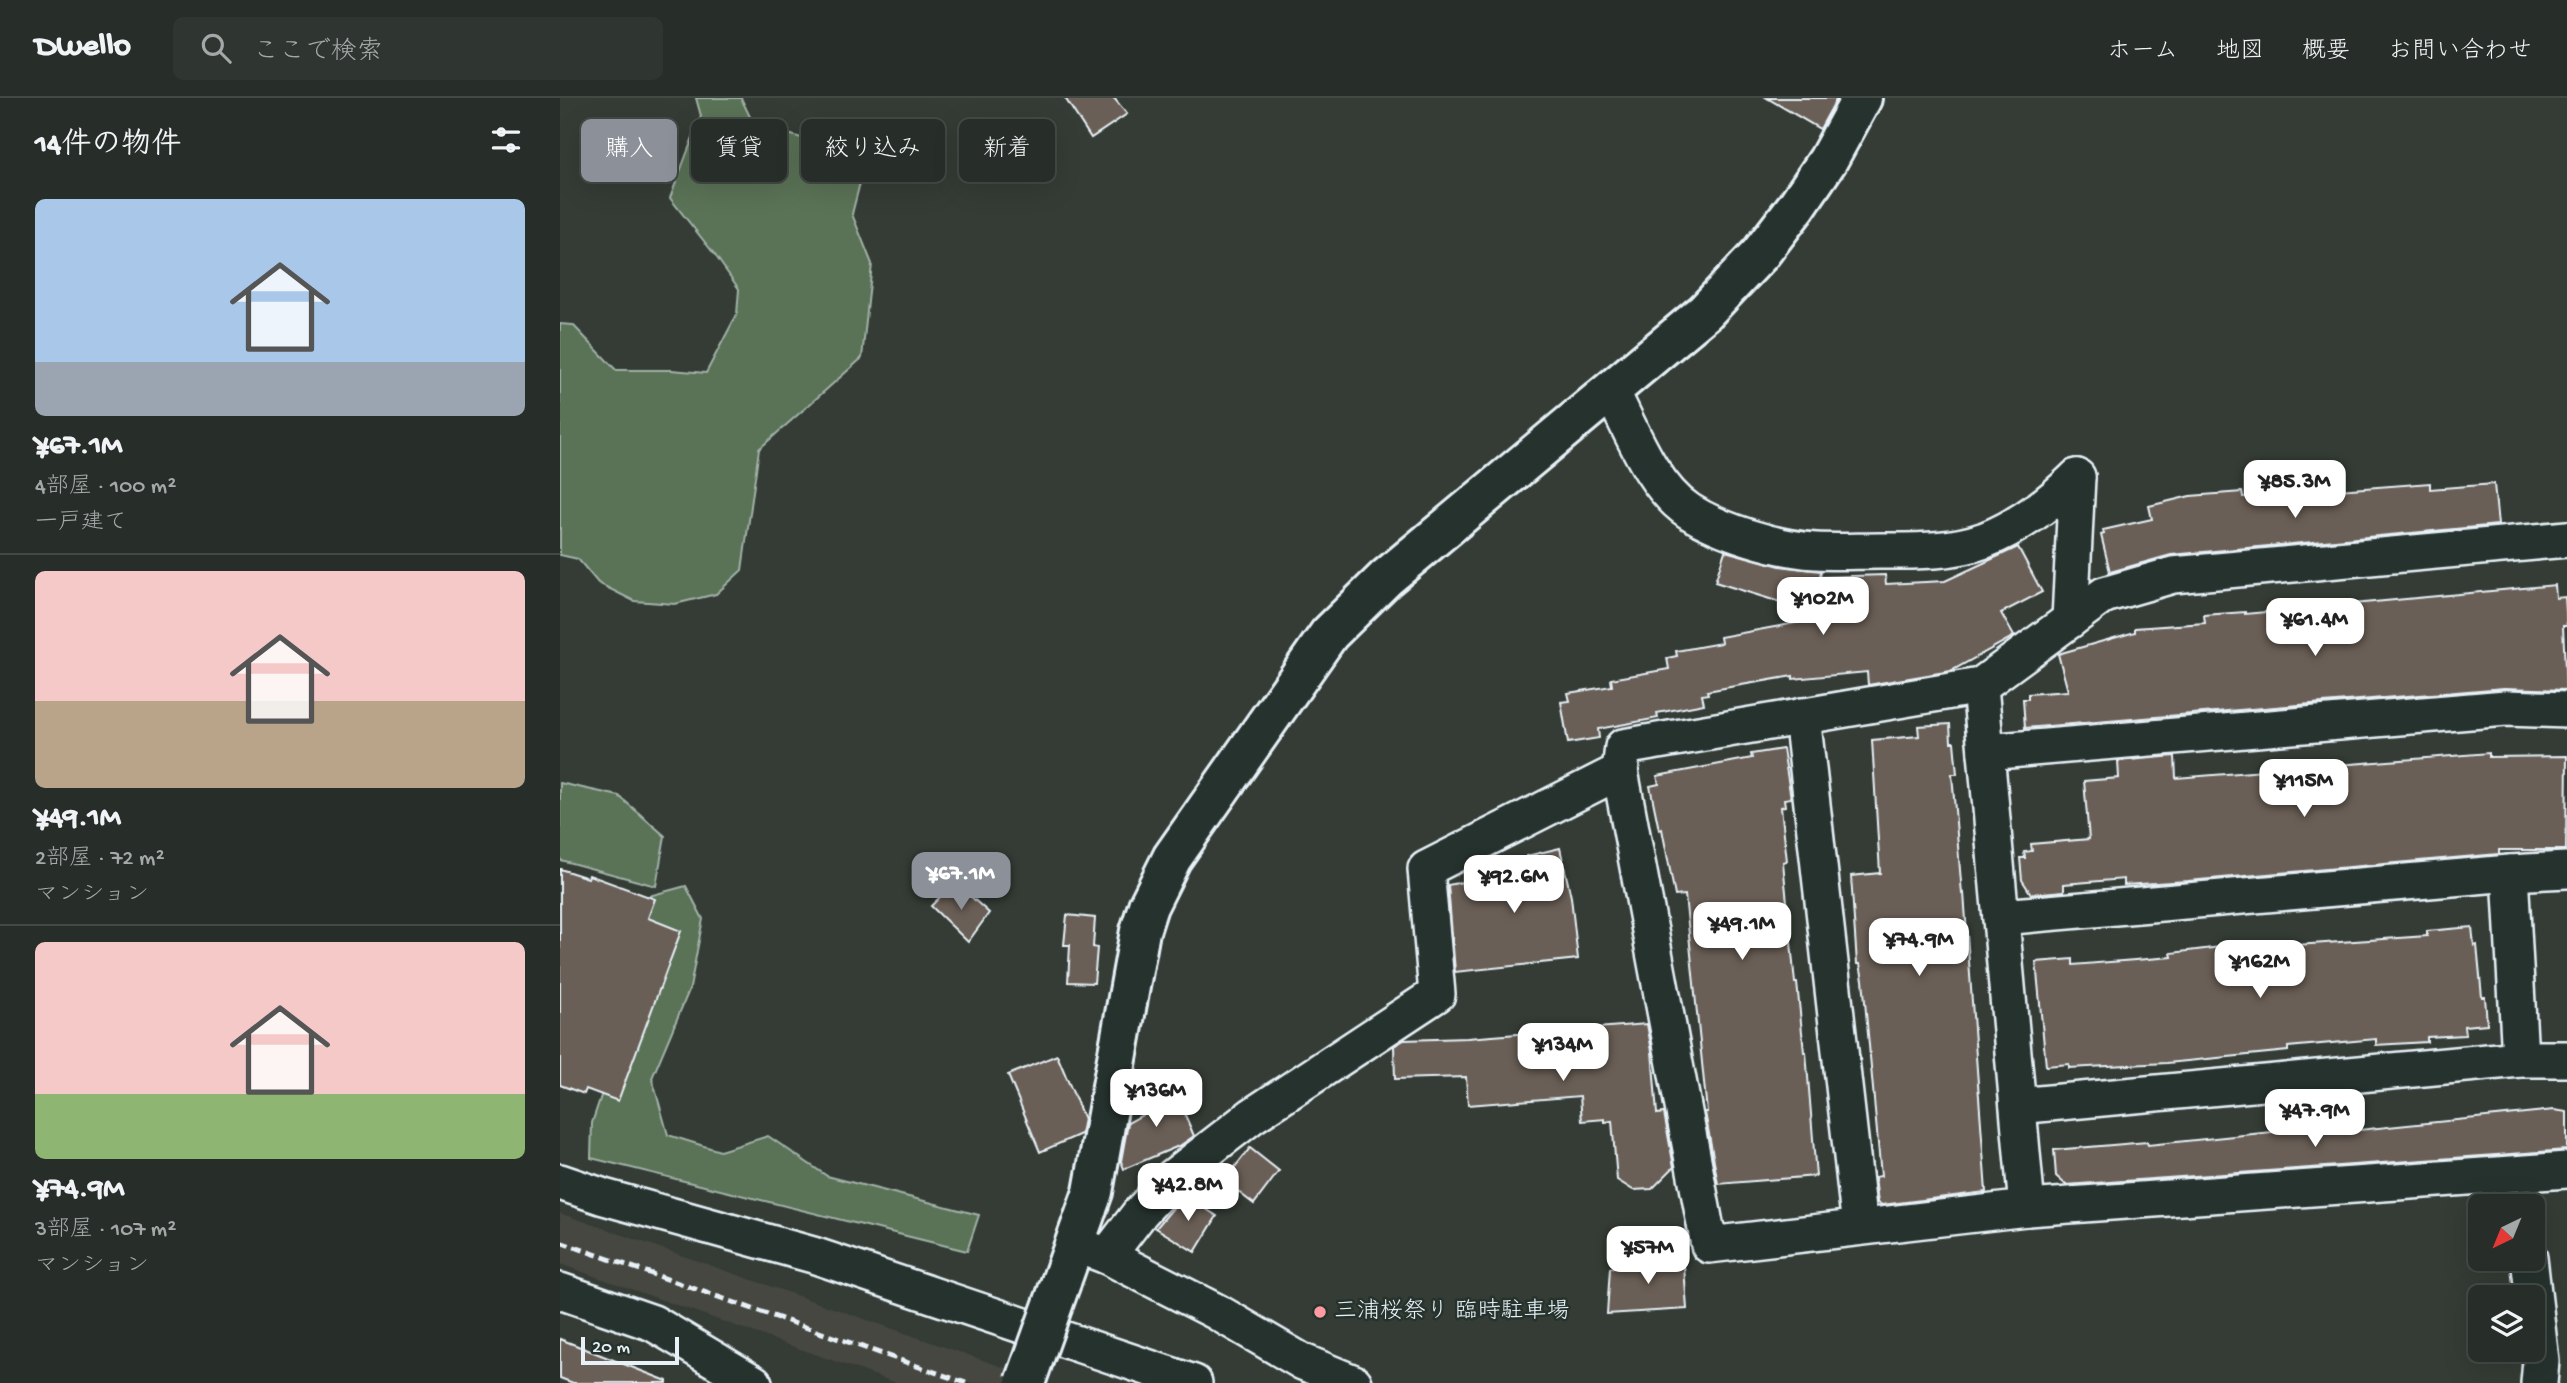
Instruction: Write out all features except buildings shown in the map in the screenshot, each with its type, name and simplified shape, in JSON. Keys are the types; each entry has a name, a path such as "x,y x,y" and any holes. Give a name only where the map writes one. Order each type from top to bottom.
{"street":[{"path":"1091,1250 1093,1192 1140,931 1155,889 1172,858 1314,655 1345,617 1396,569 1705,312 1760,254 1796,207 1828,160 1863,98"},
{"path":"1611,391 1654,474 1670,495 1688,510 1762,540 1813,551 1928,551 1984,540 2025,520 2053,500 2077,477 2070,620"},
{"path":"2567,539 2173,575 2104,595 1980,686 1623,747 1620,771 1709,1245 2027,1208 2521,1191 2567,1170"},
{"path":"1980,686 2027,1208"},
{"path":"1986,752 2506,708 2567,710"},
{"path":"1802,716 1860,1227"},
{"path":"1025,1383 1061,1282 1091,1250 1140,1213 1172,1177 1252,1116 1437,994 1426,869 1620,771"},
{"path":"2001,916 2567,870"},
{"path":"2510,873 2520,1059"},
{"path":"2018,1106 2520,1059 2567,1059"},
{"path":"560,1182 604,1197 813,1255 1194,1383"},
{"path":"1091,1250 1217,1312 1303,1362 1354,1383"},
{"path":"2531,1271 2549,1371"},
{"path":"560,1291 653,1323 754,1383"}],"shaded area":[{"path":"560,1213 1049,1383 896,1383 560,1264"}],"green space":[{"path":"696,98 741,98 751,119 700,119"},
{"path":"787,134 801,138 801,182 860,182 852,214 872,264 862,358 759,449 742,570 716,594 675,604 634,601 598,583 578,559 560,555 560,324 573,325 616,370 706,373 737,314 739,289 670,198 691,142 691,182 787,182"},
{"path":"560,783 619,796 665,836 656,886 560,860"},
{"path":"686,886 703,919 690,988 652,1078 668,1135 720,1151 768,1136 827,1176 979,1215 967,1251 591,1158 592,1123 616,1051 634,900"}],"railway":[{"path":"560,1242 966,1383"}],"place":[{"name":"三浦桜祭り 臨時駐車場","path":"1320,1312"}]}
